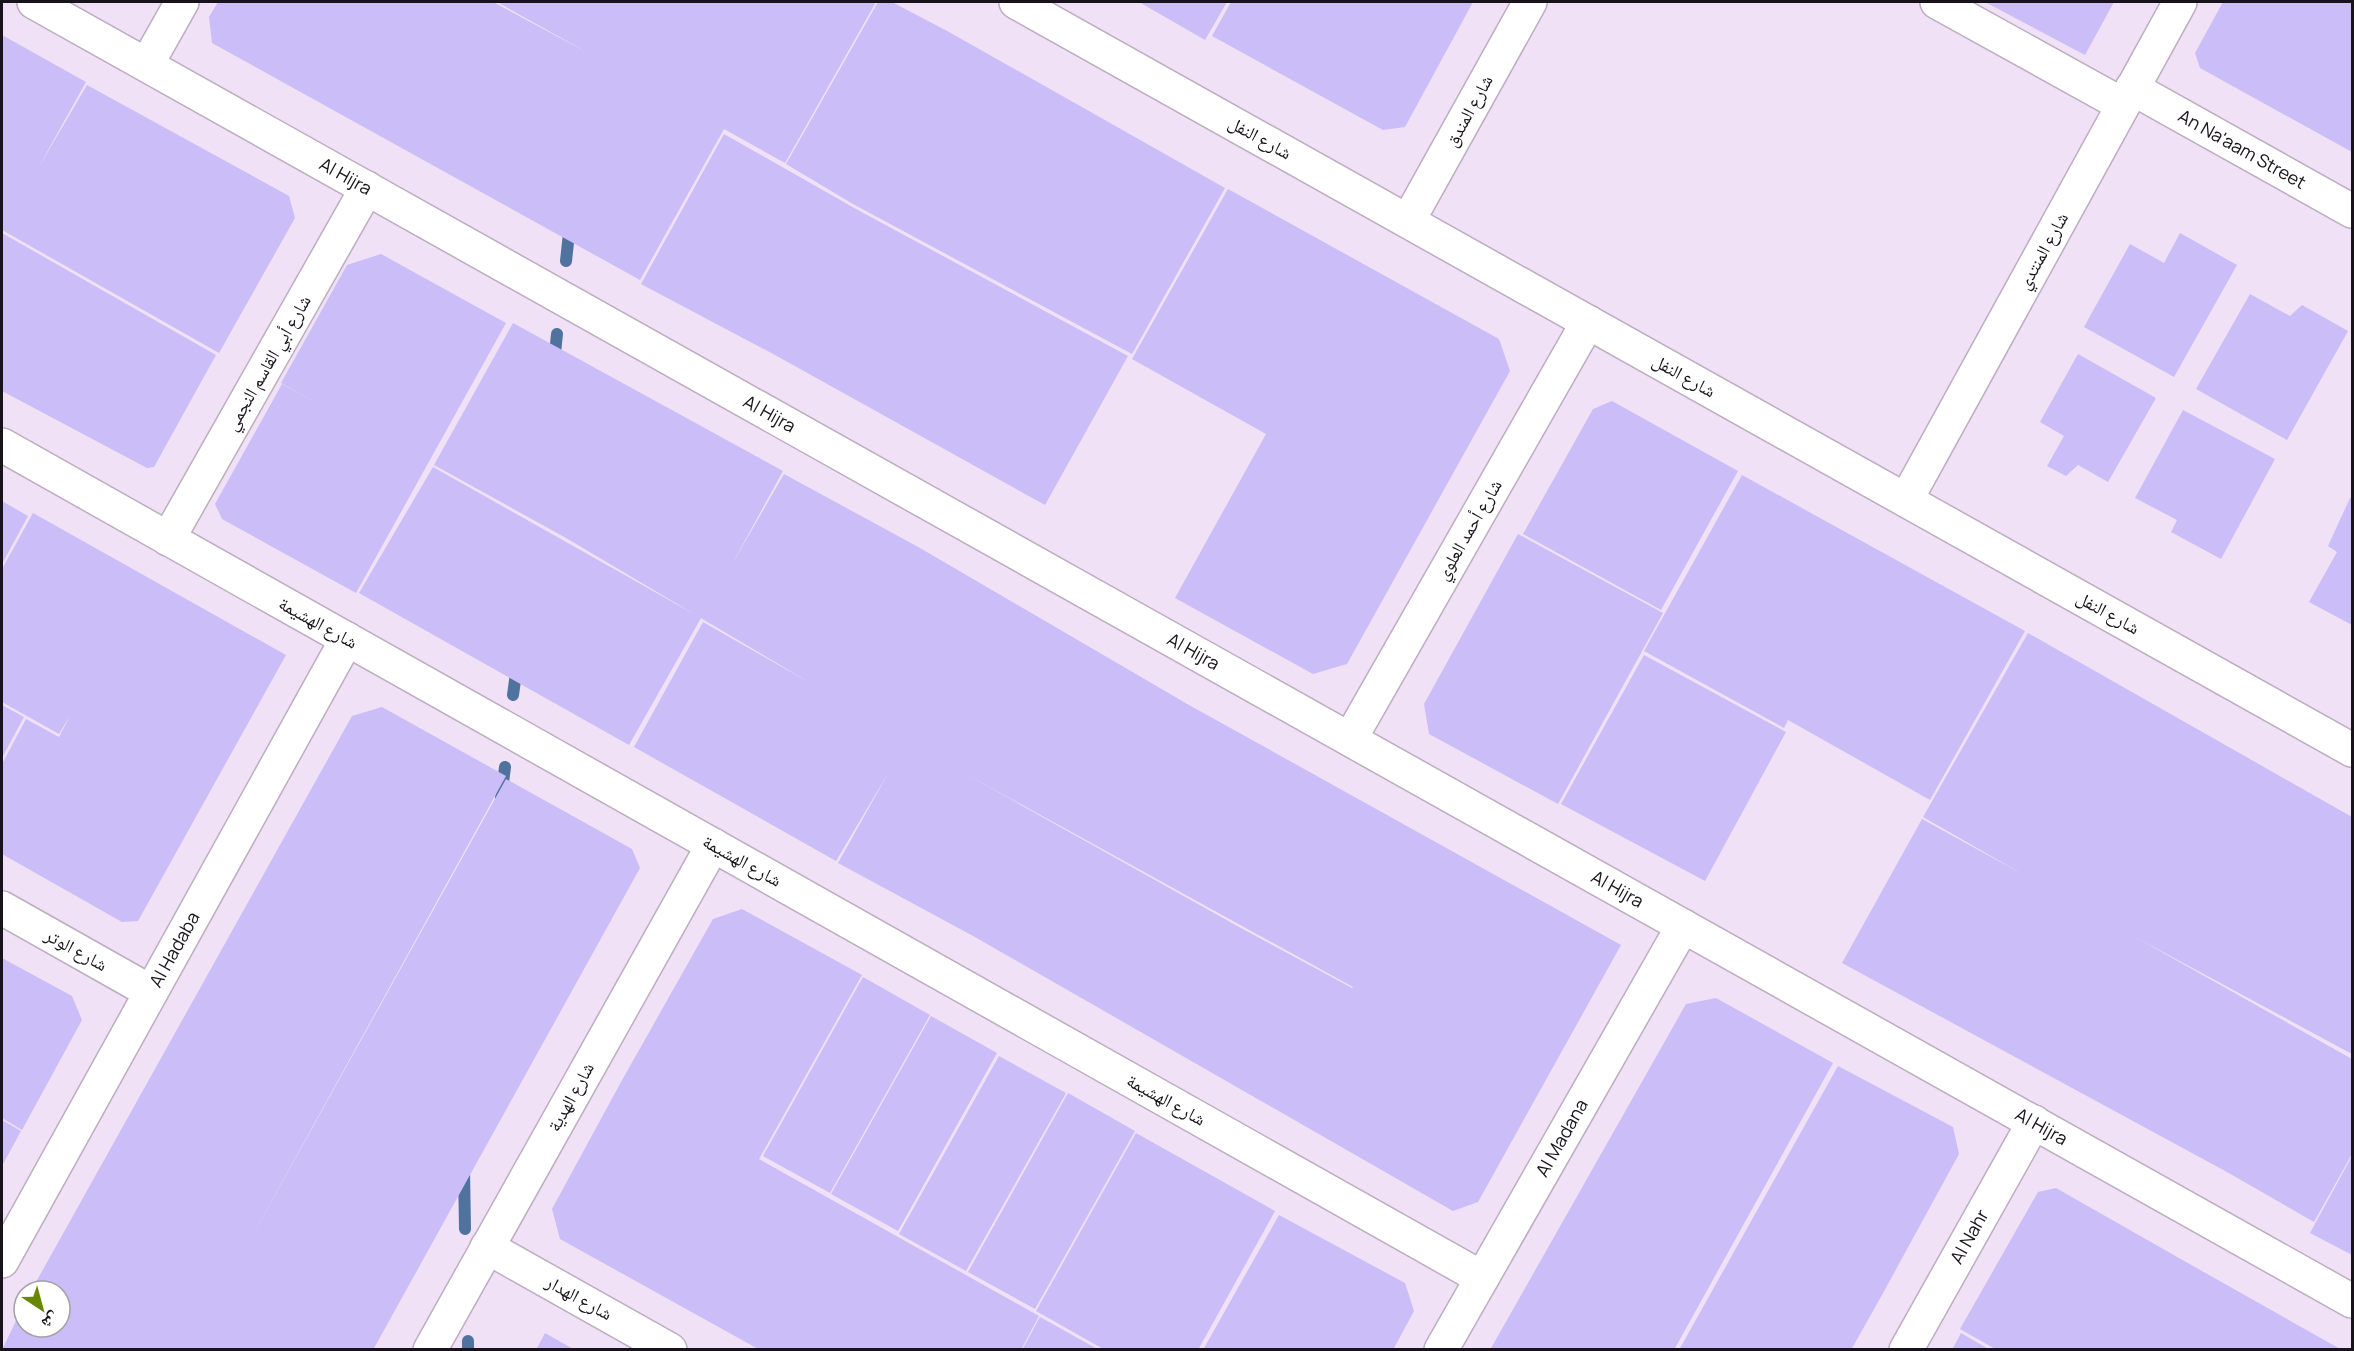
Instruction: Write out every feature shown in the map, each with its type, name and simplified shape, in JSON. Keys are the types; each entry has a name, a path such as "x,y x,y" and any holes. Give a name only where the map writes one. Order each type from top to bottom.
{"street":[{"name":"Al Hijra","path":"34,2 2352,1301"},
{"path":"147,64 182,2"},
{"name":"شارع النفل","path":"1016,2 2352,750"},
{"name":"شارع المندق","path":"1408,221 1530,2"},
{"name":"An Na'aam Street","path":"1937,2 2128,96 2352,212"},
{"name":"شارع المنتدي","path":"1906,500 2180,2"},
{"name":"شارع أبي القاسم النجمي","path":"168,538 367,188"},
{"name":"شارع أحمد العلوي","path":"1350,739 1588,322"},
{"name":"شارع الهشيمة","path":"2,445 1482,1278"},
{"name":"Al Hadaba","path":"2,1261 347,639"},
{"name":"شارع الهدية","path":"430,1350 713,845"},
{"name":"شارع الوتر","path":"2,908 151,992"},
{"name":"Al Madana","path":"1442,1350 1683,926"},
{"name":"Al Nahr","path":"1906,1350 2034,1122"},
{"name":"شارع الهدار","path":"487,1248 670,1350"}],"building":[{"path":"218,2 493,2 590,54 497,2 876,2 785,163 724,129 640,280 212,43 209,17"},
{"path":"878,2 892,2 949,32 1225,188 1132,354 853,204 786,164"},
{"path":"1139,2 1227,2 1205,40"},
{"path":"1231,2 1473,2 1405,127 1383,130 1212,36"},
{"path":"1985,2 2114,2 2085,55"},
{"path":"2223,2 2352,2 2352,152 2200,68 2195,53"},
{"path":"2,35 86,82 37,170 87,85 289,196 295,218 219,353 2,230"},
{"path":"724,134 856,209 1128,356 1045,505 775,355 641,284"},
{"path":"1228,189 1499,339 1510,371 1347,664 1313,674 1175,598 1266,434 1132,359"},
{"path":"2,233 216,355 154,467 147,468 2,391"},
{"path":"2180,233 2237,265 2174,377 2084,327 2130,244 2164,263"},
{"path":"381,254 506,323 356,593 222,519 215,504 282,384 320,405 281,383 347,265"},
{"path":"2250,294 2290,316 2302,305 2348,331 2287,440 2196,389"},
{"path":"513,323 783,471 731,566 784,474 920,548 1189,705 1621,945 1478,1202 1453,1211 975,937 838,863 890,770 836,861 634,747 703,622 812,684 566,538 434,465","holes":["955,768 1353,987 1239,927"]},
{"path":"2078,354 2156,398 2108,482 2078,465 2066,476 2047,466 2064,436 2040,422"},
{"path":"1612,401 1738,471 1661,610 1523,534 1593,409"},
{"path":"2183,410 2275,459 2221,559 2171,532 2177,520 2135,498"},
{"path":"433,467 701,618 629,745 359,593"},
{"path":"1742,475 2025,631 1930,800 1788,720 1784,728 1644,651"},
{"path":"2350,498 2352,499 2352,625 2309,602 2337,552 2328,546"},
{"path":"2,501 28,516 2,564"},
{"path":"33,513 286,655 138,921 122,922 2,854 2,764 26,719 59,737 71,714 59,734 2,702 2,569"},
{"path":"1518,534 1663,613 1558,804 1429,734 1424,704"},
{"path":"2028,633 2352,817 2352,1054 2135,937 2352,1059 2352,1154 2314,1222 2227,1172 1842,963 1922,819 2024,875 1923,817"},
{"path":"1644,655 1786,732 1705,881 1561,804"},
{"path":"2,705 24,717 2,758"},
{"path":"382,707 506,776 239,1260 506,779 632,849 640,868 373,1350 2,1350 12,1329 12,1339 72,1339 72,1279 38,1279 352,716"},
{"path":"742,909 862,975 759,1159 1039,1316 1021,1350 760,1350 560,1239 552,1209 621,1082 713,919"},
{"path":"2,958 72,996 82,1020 22,1130 2,1118"},
{"path":"863,977 930,1015 830,1193 763,1156"},
{"path":"1716,998 1833,1063 1674,1350 1490,1350 1686,1004"},
{"path":"931,1016 997,1053 898,1231 831,1194"},
{"path":"999,1056 1066,1093 966,1271 899,1234"},
{"path":"1838,1066 1953,1127 1959,1154 1882,1295 1851,1350 1679,1350"},
{"path":"1068,1093 1135,1131 1035,1309 968,1272"},
{"path":"2,1120 21,1131 2,1166"},
{"path":"1136,1133 1275,1211 1198,1350 1105,1350 1036,1311"},
{"path":"2352,1156 2352,1255 2310,1233"},
{"path":"2056,1188 2342,1350 1997,1350 1960,1329 2038,1192"},
{"path":"1279,1215 1405,1283 1414,1311 1393,1350 1203,1350"},
{"path":"1040,1317 1099,1350 1022,1350"},
{"path":"545,1333 575,1350 536,1350"},
{"path":"1961,1333 1990,1350 1952,1350"}],"waterway":[{"path":"566,261 570,224"},
{"path":"554,363 557,334"},
{"path":"513,695 517,666"},
{"path":"501,798 505,767"},
{"path":"464,1170 465,1229"},
{"path":"468,1341 468,1350"}]}
